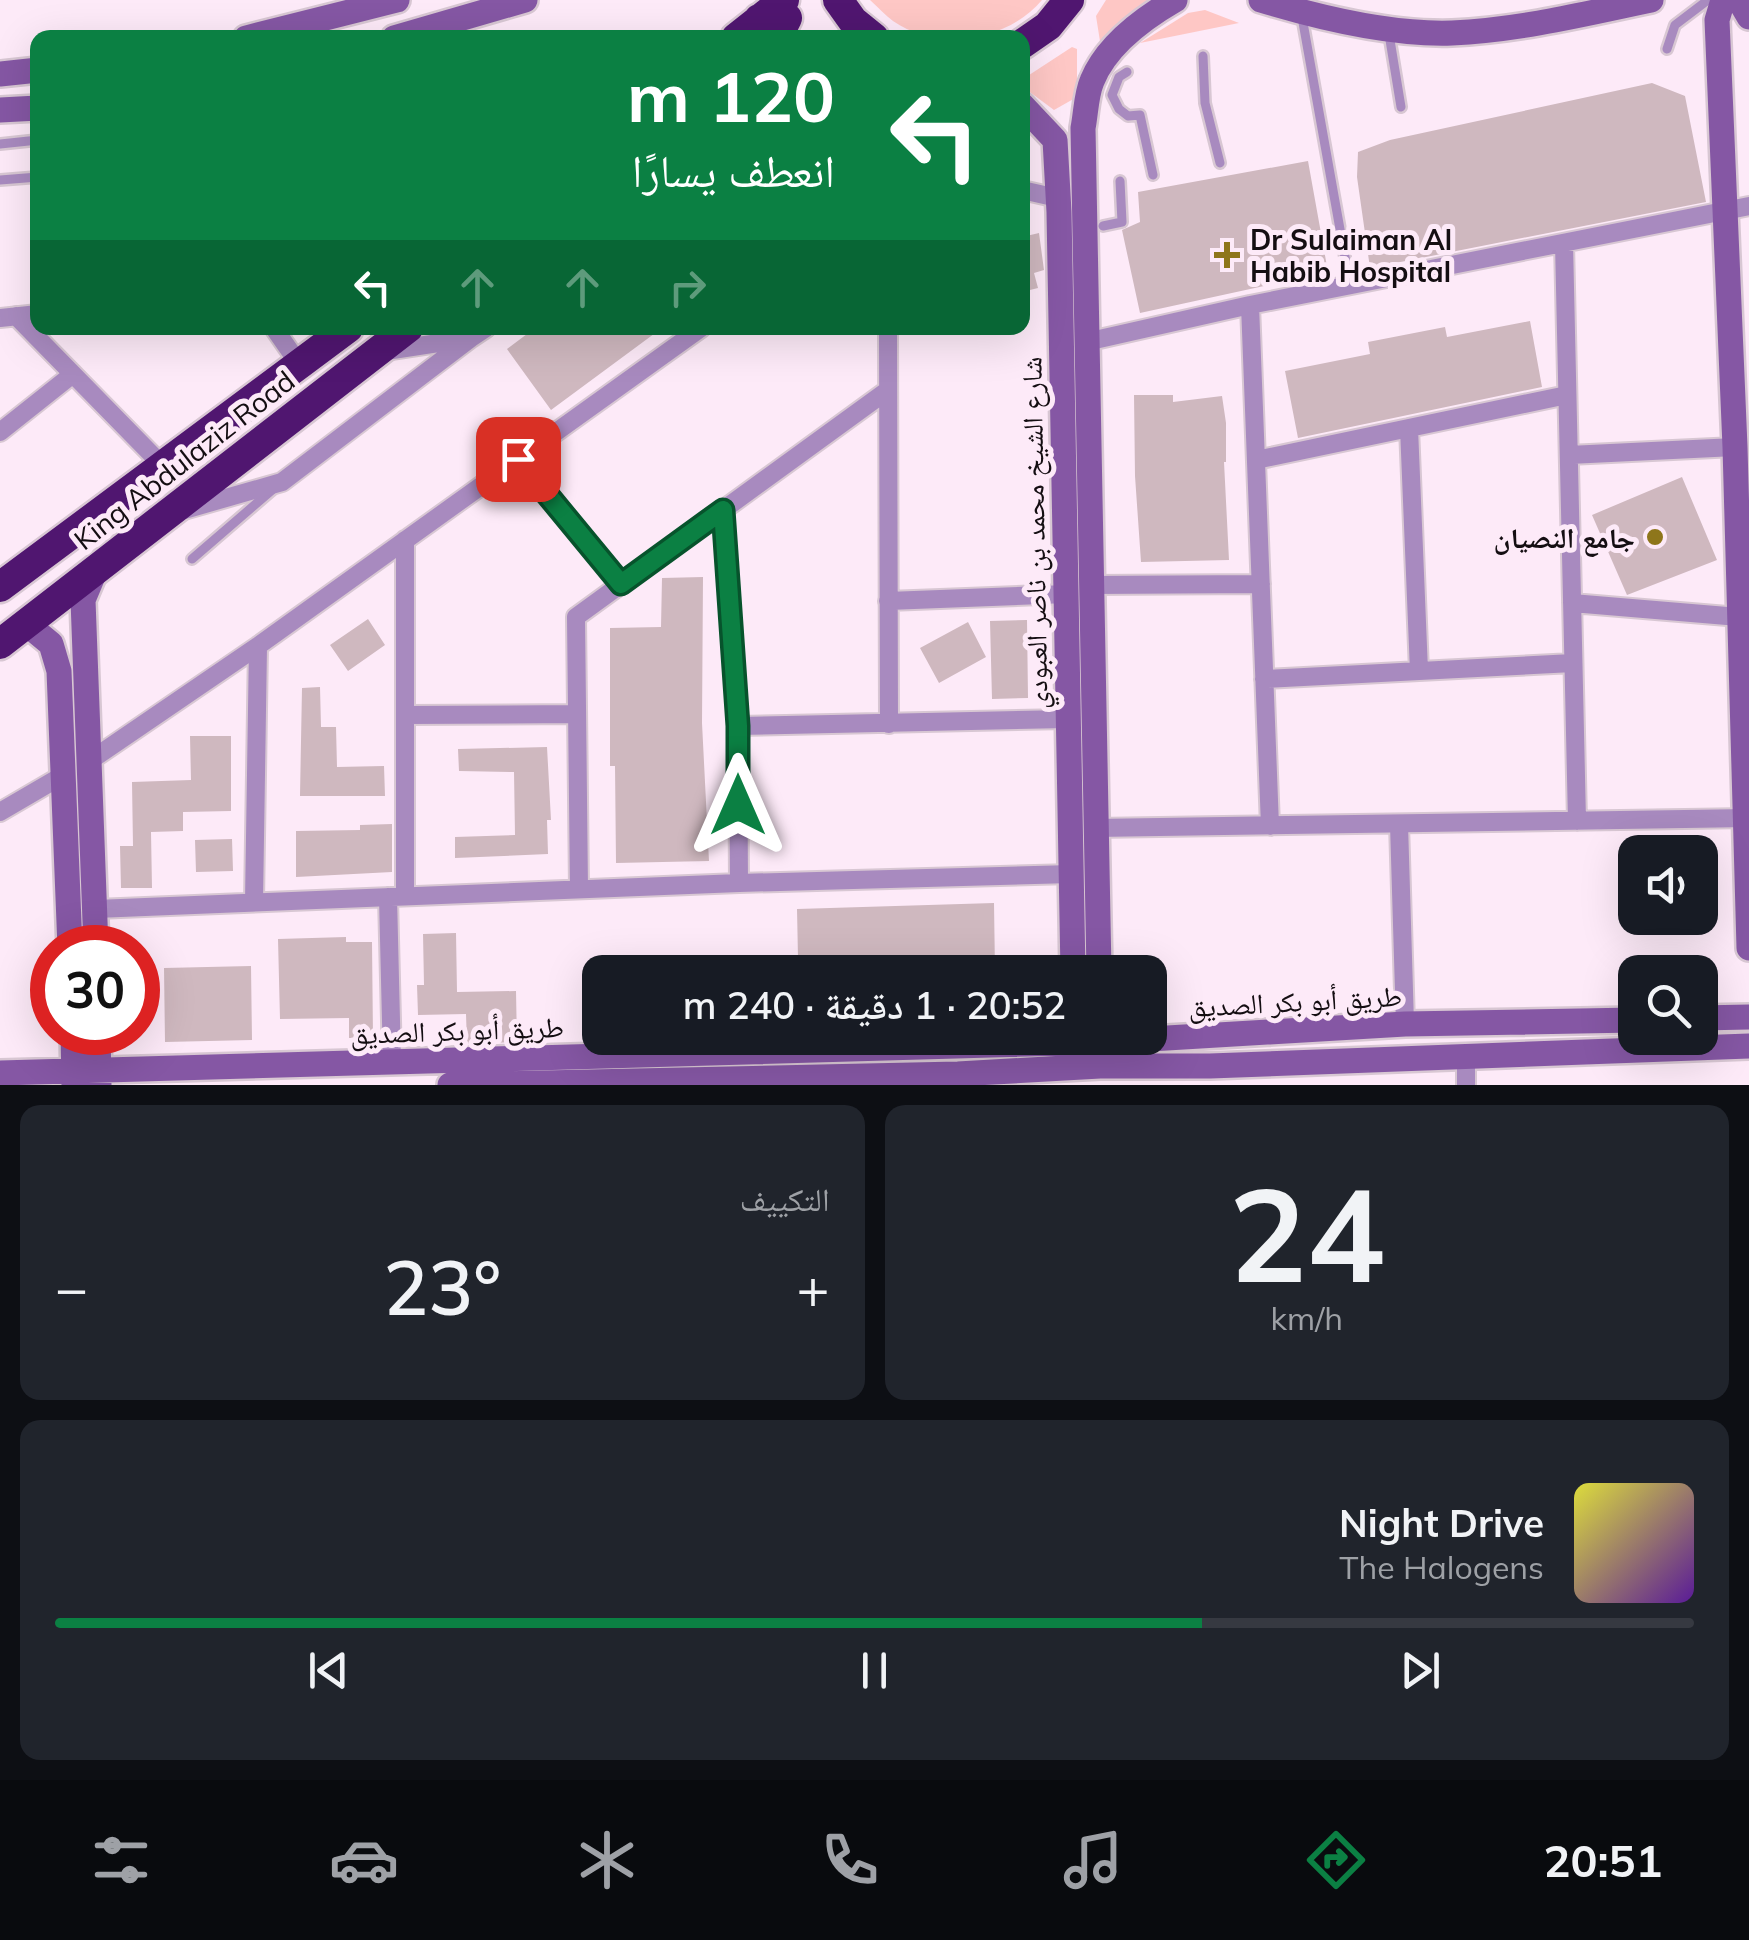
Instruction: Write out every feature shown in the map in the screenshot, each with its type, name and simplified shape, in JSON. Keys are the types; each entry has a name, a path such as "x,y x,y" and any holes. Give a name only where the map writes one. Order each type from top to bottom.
{"highway":[{"path":"759,30 784,0"},
{"path":"838,0 864,30"},
{"path":"1030,38 1048,26 1069,0"},
{"name":"King Abdulaziz Road","path":"0,587 335,335"},
{"name":"King Abdulaziz Road","path":"0,644 399,335"}],"main road":[{"path":"278,30 397,0"},
{"path":"422,30 525,0"},
{"name":"شارع الشيخ محمد بن ناصر العبودي","path":"1073,955 1067,720 1078,589 1086,342 1084,128 1092,82 1104,61 1132,28 1176,0"},
{"path":"1262,1 1387,27 1448,33 1535,25 1651,0"},
{"path":"1724,0 1717,20 1738,209 1734,447 1749,948"},
{"path":"1739,0 1749,17"},
{"path":"0,74 30,71"},
{"path":"0,110 30,108"},
{"name":"شارع الشيخ محمد بن ناصر العبودي","path":"1030,113 1055,140 1078,589 1095,828 1098,955"},
{"path":"96,569 84,600 96,925"},
{"path":"28,625 51,644 59,671 69,925"},
{"path":"1718,1018 1749,1017"},
{"name":"طريق أبو بكر الصديق","path":"450,1085 1074,1077 1100,1058 1405,1024 1618,1020"},
{"name":"طريق أبو بكر الصديق","path":"1100,1058 1210,1066 1749,1046"},
{"name":"طريق أبو بكر الصديق","path":"0,1073 86,1078 600,1055"}],"street":[{"path":"1030,192 1053,197 1059,212"},
{"path":"1086,342 1250,305 1738,209"},
{"path":"1564,243 1577,821"},
{"path":"1250,305 1270,826"},
{"path":"8,317 73,374 162,466"},
{"path":"279,335 299,364"},
{"path":"375,353 469,335"},
{"path":"166,516 282,482 476,335"},
{"path":"92,760 258,646 691,335"},
{"path":"888,335 889,724"},
{"path":"0,432 73,374"},
{"path":"579,889 576,617 888,390"},
{"path":"1256,460 1567,395"},
{"path":"1409,428 1419,671"},
{"path":"1568,455 1734,447"},
{"path":"518,459 621,584"},
{"path":"723,510 738,726 738,883"},
{"path":"392,1062 405,715 405,540"},
{"path":"888,601 1078,589 1261,584"},
{"path":"1572,603 1739,617"},
{"path":"254,902 258,646"},
{"path":"1264,679 1573,663"},
{"path":"405,715 577,714"},
{"path":"738,726 1067,720"},
{"path":"0,812 65,774"},
{"path":"1095,828 1747,818"},
{"path":"1399,824 1405,1024"},
{"path":"96,909 1072,874"},
{"path":"1466,1056 1466,1085"}],"lane":[{"path":"1668,49 1676,25 1708,0"},
{"path":"1301,12 1350,285"},
{"path":"1387,27 1402,107"},
{"path":"1203,56 1206,103 1220,163"},
{"path":"1127,72 1114,85 1112,95 1128,116 1140,115 1153,176"},
{"path":"0,144 30,141"},
{"path":"0,180 30,178"},
{"path":"1103,226 1122,222 1120,182"},
{"path":"192,559 282,482"}],"shaded area":[{"path":"870,0 1042,0 1028,14 999,30 909,30"},
{"path":"1106,0 1159,0 1102,54 1096,16"},
{"path":"1205,10 1239,23 1140,43 1188,13"},
{"path":"1072,47 1077,49 1077,97 1054,110 1030,92 1030,74"}],"building":[{"path":"1652,83 1685,96 1706,202 1370,268 1357,177 1358,152 1390,140"},
{"name":"Dr Sulaiman Al Habib Hospital","path":"1308,161 1328,272 1140,313 1122,230 1140,222 1138,192"},
{"path":"1039,233 1044,270 1034,273 1038,288 1030,290 1030,235"},
{"path":"1530,321 1542,387 1298,438 1285,371 1370,354 1368,342 1445,327 1447,337"},
{"path":"526,335 653,335 551,410 507,349"},
{"path":"1134,395 1173,395 1173,402 1222,396 1229,560 1141,562"},
{"name":"جامع النصيان","path":"1682,477 1717,560 1627,595 1592,515"},
{"path":"703,577 702,723 709,861 616,863 615,766 610,766 610,628 661,627 662,578"},
{"path":"368,619 385,645 348,671 330,645"},
{"path":"1027,620 1028,698 992,699 990,621"},
{"path":"968,622 986,657 939,683 920,648"},
{"path":"320,687 321,727 336,727 337,767 384,766 385,796 300,796 302,688"},
{"path":"190,736 231,736 231,811 183,812 183,831 151,832 152,888 121,888 120,846 133,846 132,782 191,780"},
{"path":"547,747 551,820 547,820 548,854 455,858 455,837 515,835 514,772 459,771 458,749"},
{"path":"392,824 392,872 296,877 296,831 360,830 360,825"},
{"path":"232,839 233,871 196,872 195,840"},
{"path":"994,903 995,955 798,955 797,909"},
{"path":"456,933 457,992 516,991 517,1042 467,1044 466,1014 418,1015 417,985 424,985 423,934"},
{"path":"346,937 346,942 372,942 373,1038 349,1038 349,1018 280,1019 278,939"},
{"path":"251,966 252,1040 165,1042 164,968"}],"place":[{"name":"Dr Sulaiman Al Habib Hospital","path":"1227,255"},
{"name":"جامع النصيان","path":"1655,537"}],"route":[{"path":"518,459 621,584 723,510 738,726 738,805"}]}
